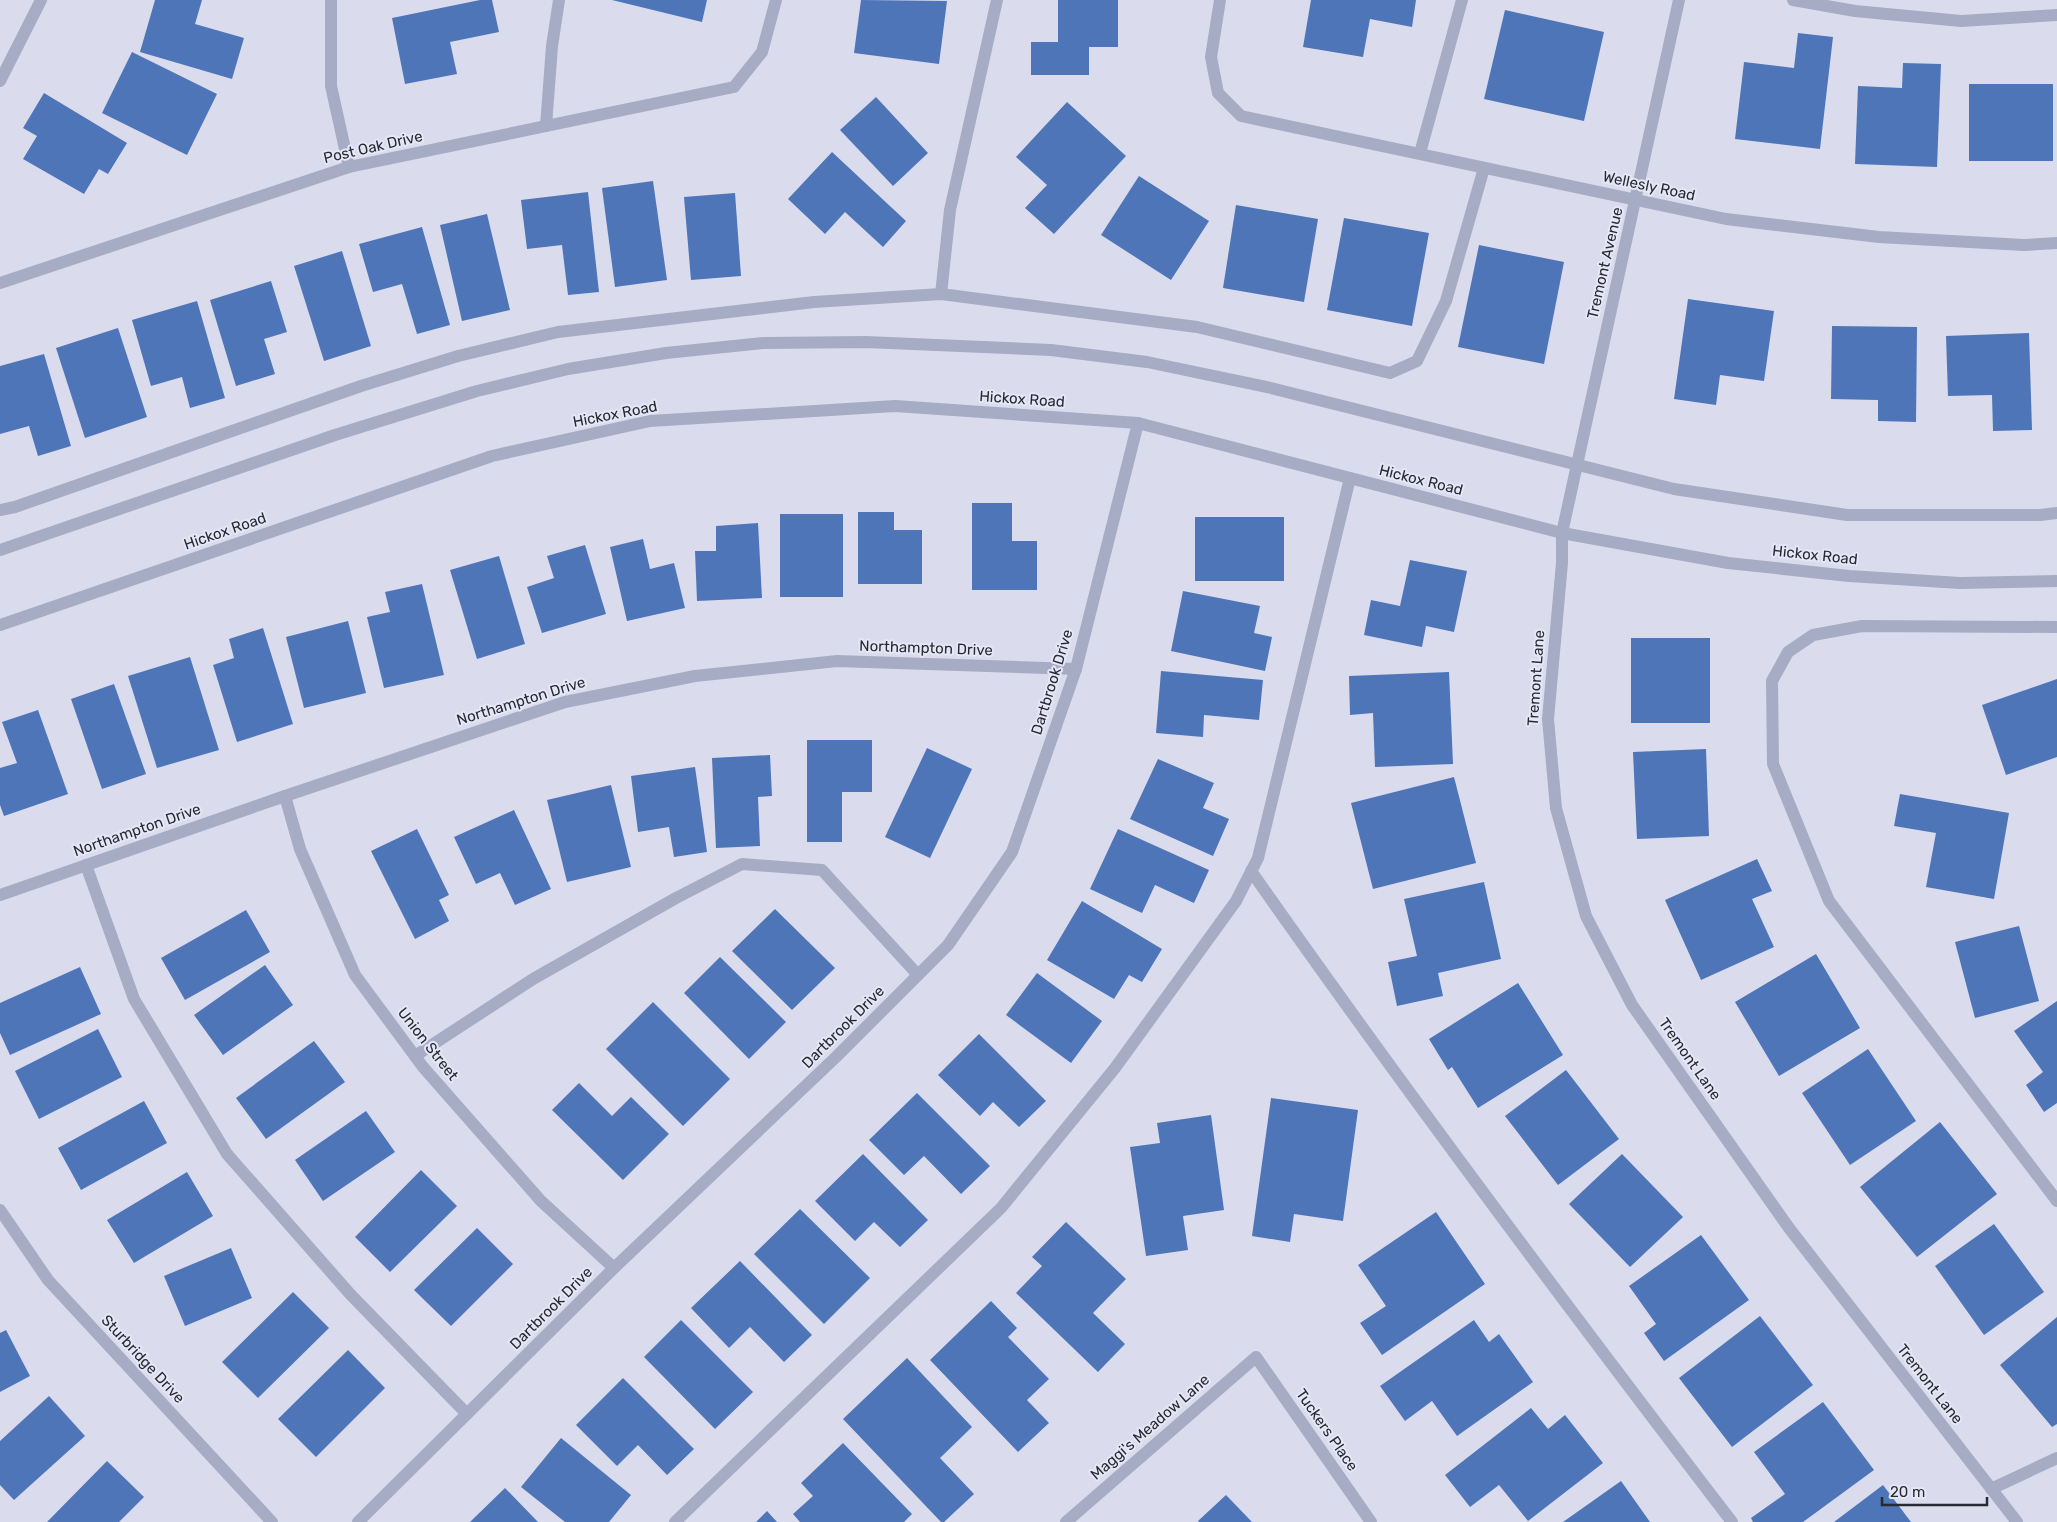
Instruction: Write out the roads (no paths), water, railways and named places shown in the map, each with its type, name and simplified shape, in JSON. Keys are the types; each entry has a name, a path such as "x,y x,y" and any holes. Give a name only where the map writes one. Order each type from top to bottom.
{"street":[{"path":"0,81 41,0"},
{"path":"331,0 331,86 349,167"},
{"path":"546,126 552,46 559,0"},
{"name":"Post Oak Drive","path":"0,283 349,167 734,87 762,52 776,0"},
{"path":"941,294 950,210 997,0"},
{"name":"Wellesly Road","path":"1220,0 1211,57 1218,93 1241,116 1726,219 1878,237 2024,245 2057,243"},
{"path":"1420,153 1462,0"},
{"name":"Tremont Avenue","path":"1562,533 1679,0"},
{"path":"1793,0 1855,12 1961,21 2057,15"},
{"path":"0,510 15,507 361,386 458,356 558,332 814,302 941,294 1197,326 1390,373 1417,361 1446,301 1484,168"},
{"path":"0,550 335,435 477,391 568,369 666,353 763,343 866,342 1041,350 1147,362 1271,388 1674,489 1847,515 2040,515 2057,513"},
{"name":"Hickox Road","path":"0,625 492,456 650,422 895,406 1138,423 1562,533 1728,563 1839,575 1960,583 2057,581"},
{"name":"Dartbrook Drive","path":"358,1522 614,1268 836,1057 948,945 1012,852 1076,669 1138,423"},
{"path":"674,1522 1001,1208 1115,1068 1236,901 1258,858 1350,478"},
{"name":"Tremont Lane","path":"1562,533 1562,563 1548,719 1556,808 1586,916 1632,1005 1789,1228 2017,1522"},
{"path":"2057,627 1862,626 1813,635 1788,652 1772,681 1772,764 1829,901 2057,1201"},
{"name":"Northampton Drive","path":"0,896 285,796 565,702 694,676 837,661 1076,669"},
{"name":"Union Street","path":"285,796 300,849 354,975 415,1056 541,1201 614,1268"},
{"path":"415,1056 533,979 676,898 742,864 822,870 918,975"},
{"path":"86,865 134,999 226,1154 351,1295 467,1414"},
{"path":"1251,872 1363,1031 1553,1289 1732,1522"},
{"name":"Sturbridge Drive","path":"0,1210 48,1280 272,1522"},
{"name":"Maggi's Meadow Lane","path":"1066,1522 1256,1357"},
{"name":"Tuckers Place","path":"1256,1357 1371,1522"},
{"path":"1991,1490 2057,1458"}]}
